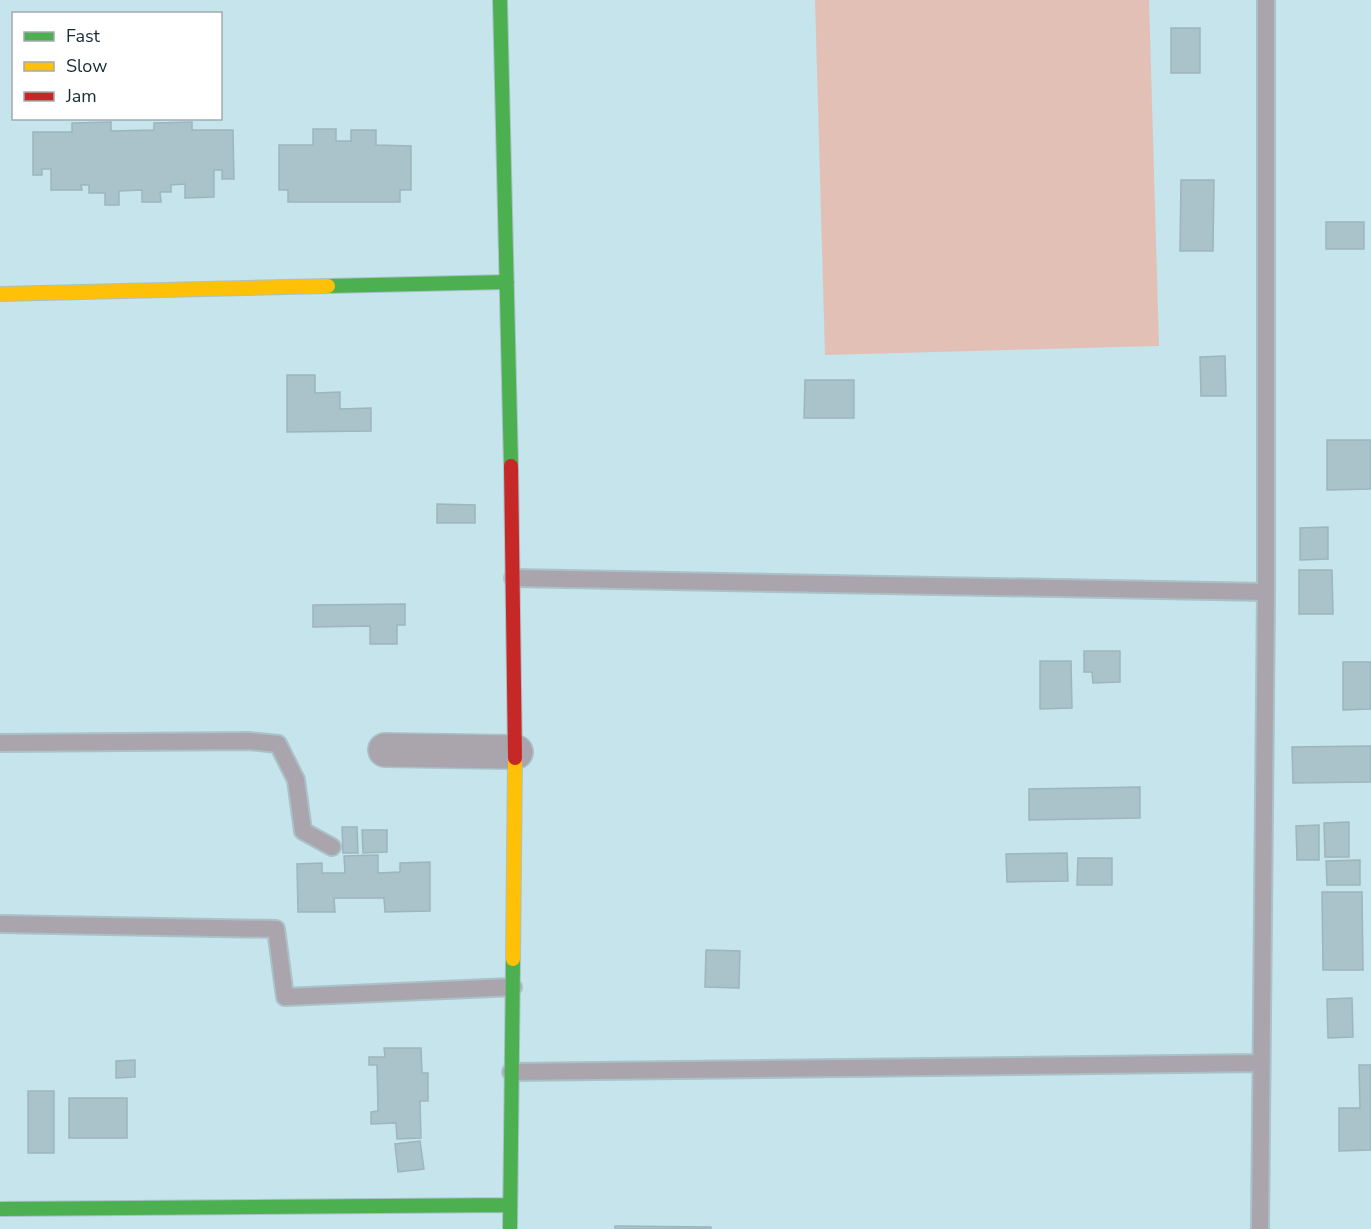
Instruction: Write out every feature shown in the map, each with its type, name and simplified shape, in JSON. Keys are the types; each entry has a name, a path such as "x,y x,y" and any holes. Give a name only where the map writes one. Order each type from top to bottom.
{"street":[{"path":"500,0 516,752 510,1229"},
{"path":"0,294 507,282"},
{"path":"385,750 516,752"},
{"path":"0,1209 510,1205"}],"lane":[{"path":"1260,1229 1266,592 1266,0"},
{"path":"513,578 1266,592"},
{"path":"0,743 249,741 278,744 296,780 303,831 332,847"},
{"path":"0,924 276,929 285,997 513,987"},
{"path":"511,1072 1260,1063"}],"shaded area":[{"path":"815,0 1149,0 1159,346 825,355"}],"building":[{"path":"1171,28 1200,28 1200,73 1171,73"},
{"path":"111,122 111,131 154,130 154,123 192,122 192,130 233,130 234,179 222,179 222,170 214,170 214,197 185,198 185,184 171,185 171,192 160,192 161,202 142,202 142,190 119,191 119,205 105,205 105,193 89,193 89,185 81,185 82,190 51,190 51,169 42,169 42,175 33,175 33,132 72,132 72,123"},
{"path":"313,129 336,129 336,141 351,141 351,130 376,130 376,145 411,146 411,190 400,190 400,202 288,202 288,190 279,190 279,145 313,145"},
{"path":"1181,180 1214,180 1213,251 1180,251"},
{"path":"1326,222 1364,222 1364,249 1326,249"},
{"path":"1225,356 1226,396 1201,396 1200,357"},
{"path":"287,375 315,375 315,393 340,392 340,409 371,408 371,431 287,432"},
{"path":"805,380 854,380 854,418 804,418"},
{"path":"1327,440 1371,440 1371,489 1327,490"},
{"path":"437,504 475,505 475,523 437,523"},
{"path":"1328,527 1328,559 1300,560 1300,528"},
{"path":"1299,570 1332,570 1333,614 1299,614"},
{"path":"405,604 405,625 397,625 397,644 370,644 370,626 313,627 313,605"},
{"path":"1084,651 1120,651 1120,682 1093,683 1092,672 1084,672"},
{"path":"1040,661 1071,661 1072,708 1040,709"},
{"path":"1343,662 1371,662 1371,709 1343,710"},
{"path":"1371,746 1371,782 1293,783 1292,747"},
{"path":"1140,787 1140,818 1029,820 1029,789"},
{"path":"1349,822 1349,857 1325,857 1324,823"},
{"path":"1319,825 1319,860 1297,860 1296,826"},
{"path":"342,827 357,827 358,853 343,853"},
{"path":"362,830 387,830 387,852 363,853"},
{"path":"1067,853 1068,881 1007,882 1006,854"},
{"path":"378,855 378,873 400,872 400,863 430,862 430,911 385,912 384,898 334,898 335,912 298,912 297,864 322,863 322,873 345,873 344,856"},
{"path":"1078,858 1112,858 1112,885 1077,885"},
{"path":"1360,860 1360,885 1327,885 1326,861"},
{"path":"1322,892 1362,892 1363,970 1323,970"},
{"path":"706,950 740,951 739,988 705,987"},
{"path":"1352,998 1353,1037 1328,1038 1327,999"},
{"path":"384,1048 421,1048 422,1073 428,1073 428,1101 420,1101 421,1138 397,1139 396,1123 371,1124 371,1112 378,1111 377,1065 369,1065 369,1057 385,1057"},
{"path":"135,1060 135,1077 116,1078 116,1061"},
{"path":"1359,1065 1371,1065 1371,1150 1339,1151 1339,1108 1360,1108"},
{"path":"28,1091 54,1091 54,1153 28,1153"},
{"path":"69,1098 127,1098 127,1138 69,1138"},
{"path":"420,1141 424,1169 398,1172 395,1144"},
{"path":"615,1226 711,1227 711,1229 615,1229"}],"traffic: fast":[{"path":"500,0 511,466"},
{"path":"328,286 507,282"},
{"path":"510,1229 513,959"},
{"path":"0,1209 510,1205"}],"traffic: slow":[{"path":"0,294 328,286"},
{"path":"513,959 515,758"}],"traffic: jam":[{"path":"511,466 515,758"}]}
